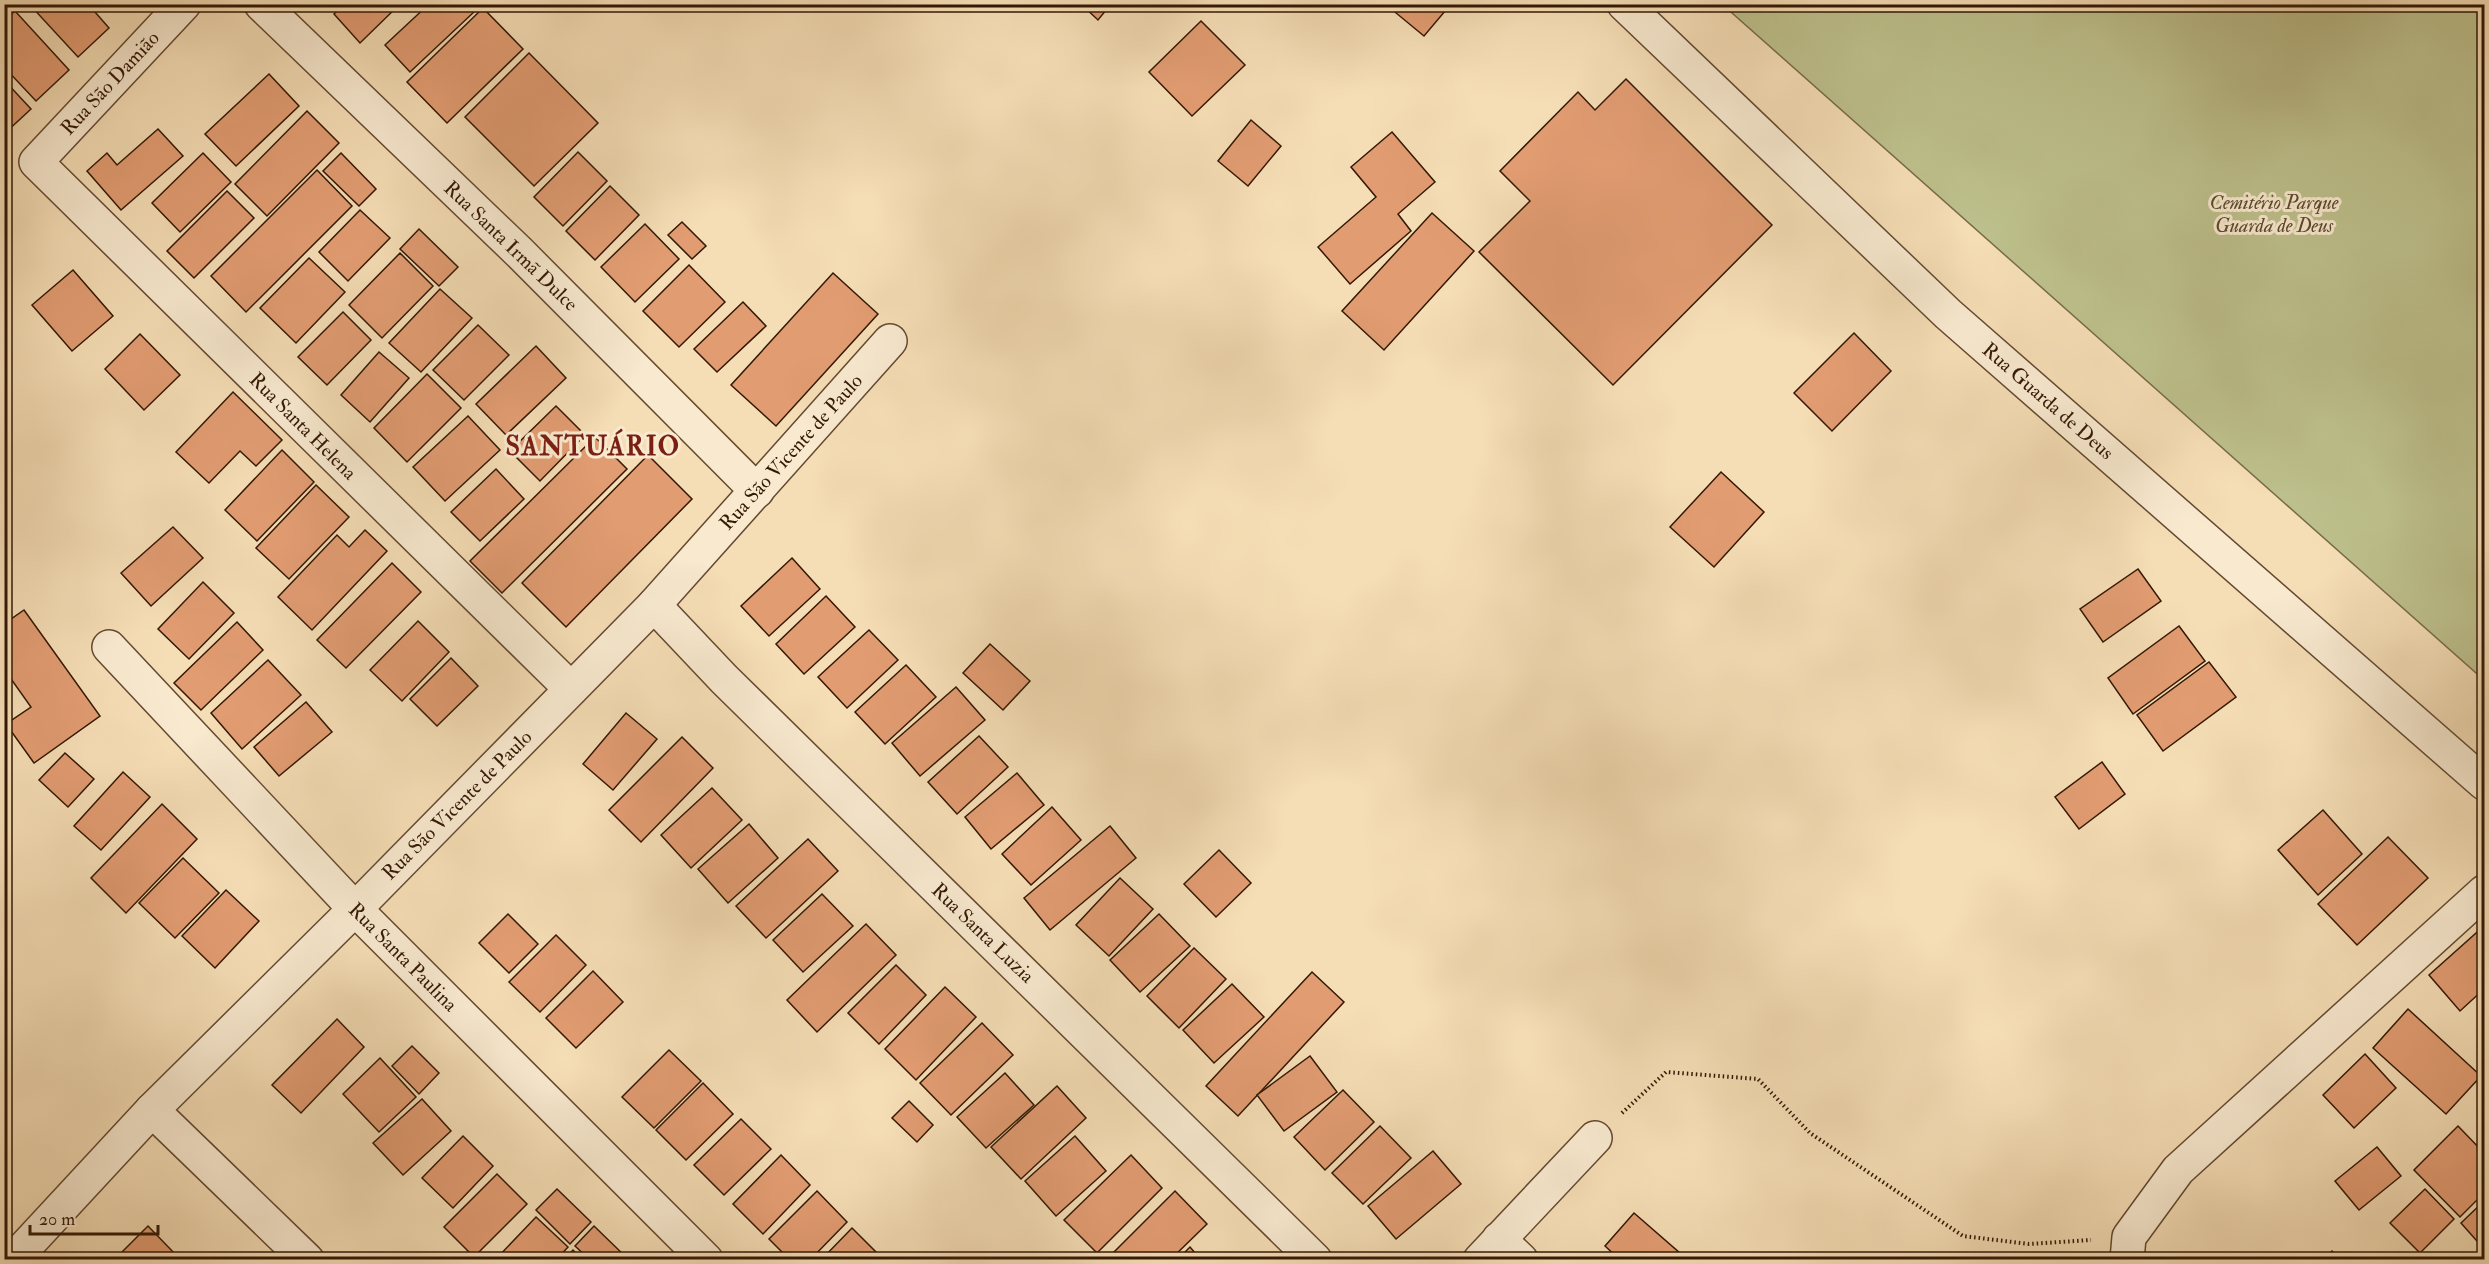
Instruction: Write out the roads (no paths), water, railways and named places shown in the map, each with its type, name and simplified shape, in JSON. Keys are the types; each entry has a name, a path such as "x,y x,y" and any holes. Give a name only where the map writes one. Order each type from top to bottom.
{"street":[{"name":"Rua São Damião","path":"36,162 184,4"},
{"name":"Rua Santa Irmã Dulce","path":"261,4 519,252 756,491"},
{"name":"Rua Guarda de Deus","path":"1624,4 1948,314 2484,783"},
{"name":"Rua Santa Helena","path":"36,162 571,689"},
{"name":"Rua São Vicente de Paulo","path":"13,1260 152,1110 355,909 654,605 890,342"},
{"name":"Rua Santa Luzia","path":"654,605 724,679 1315,1260"},
{"name":"Rua Santa Paulina","path":"109,647 355,909 706,1260"},
{"path":"2128,1248 2178,1170 2484,892"},
{"path":"152,1110 307,1260"},
{"path":"1500,1253 1595,1138"}],"district":[{"name":"SANTUÁRIO","path":"593,447"}],"park label":[{"name":"Cemitério Parque Guarda de Deus","path":"2274,214"}]}
